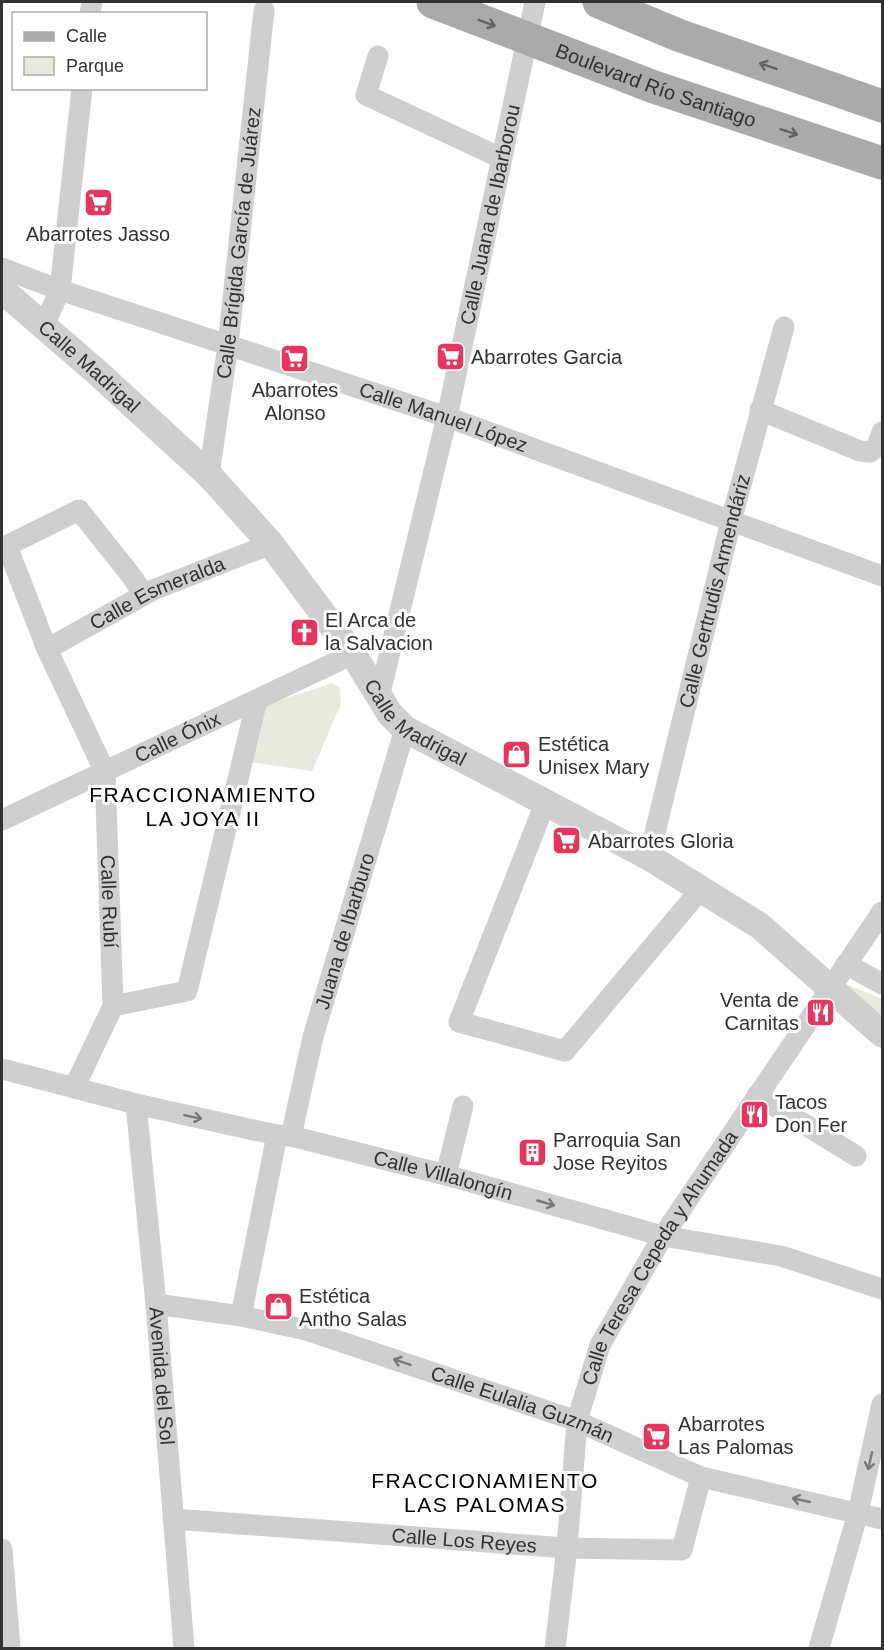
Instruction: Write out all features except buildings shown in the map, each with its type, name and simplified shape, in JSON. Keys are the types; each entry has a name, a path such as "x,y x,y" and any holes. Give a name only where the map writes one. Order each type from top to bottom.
{"main road":[{"name":"Boulevard Río Santiago","path":"433,2 654,87 882,163"},
{"path":"599,2 678,35 882,106"}],"street":[{"name":"Calle Juana de Ibarborou","path":"379,697 447,417 535,2"},
{"name":"Calle Brígida García de Juárez","path":"209,475 228,345 264,10"},
{"path":"378,56 366,95 501,158"},
{"path":"44,325 60,290 82,90"},
{"name":"Calle Manuel López","path":"2,268 60,290 447,417 882,576"},
{"name":"Calle Madrigal","path":"2,290 44,325 209,475 271,544 353,654 390,714 405,729 649,857 760,926 882,1034"},
{"name":"Calle Gertrudis Armendáriz","path":"649,857 731,521 784,327"},
{"path":"760,410 860,451 870,452 877,446 882,432"},
{"path":"4,547 79,510 144,595"},
{"name":"Calle Esmeralda","path":"47,649 144,595 271,544"},
{"name":"Calle Rubí","path":"4,547 47,649 105,772 113,1006 74,1088"},
{"name":"Calle Ónix","path":"2,820 353,654"},
{"path":"113,1006 187,991 257,700"},
{"name":"Juana de Ibarburo","path":"241,1316 284,1136 405,729"},
{"path":"546,801 459,1022 564,1051 701,889"},
{"name":"Calle Teresa Cepeda y Ahumada","path":"555,1648 567,1548 577,1421 600,1345 663,1236 882,912"},
{"path":"846,964 882,984"},
{"name":"Calle Villalongín","path":"2,1069 136,1104 284,1136 446,1175 663,1236 781,1256 882,1289"},
{"path":"757,1095 856,1156"},
{"name":"Avenida del Sol","path":"136,1104 156,1304 184,1648"},
{"path":"446,1175 463,1106"},
{"name":"Calle Eulalia Guzmán","path":"156,1304 241,1316 306,1330 577,1421 701,1477 882,1519"},
{"path":"819,1648 858,1513 882,1404"},
{"name":"Calle Los Reyes","path":"173,1519 567,1548 682,1550 701,1477"},
{"path":"2,1549 10,1648"}],"green space":[{"path":"332,683 340,688 341,704 312,771 248,762 262,706"},
{"path":"843,983 882,999 882,1018"}],"place":[{"name":"Abarrotes Jasso","path":"98,203"},
{"name":"Abarrotes Garcia","path":"450,357"},
{"name":"Abarrotes Alonso","path":"295,359"},
{"name":"El Arca de la Salvacion","path":"304,632"},
{"name":"Estética Unisex Mary","path":"517,755"},
{"name":"Abarrotes Gloria","path":"567,841"},
{"name":"Venta de Carnitas","path":"820,1012"},
{"name":"Tacos Don Fer","path":"754,1114"},
{"name":"Parroquia San Jose Reyitos","path":"532,1152"},
{"name":"Estética Antho Salas","path":"278,1307"},
{"name":"Abarrotes Las Palomas","path":"657,1436"}],"district":[{"name":"FRACCIONAMIENTO LA JOYA II","path":"203,806"},
{"name":"FRACCIONAMIENTO LAS PALOMAS","path":"485,1492"}]}
